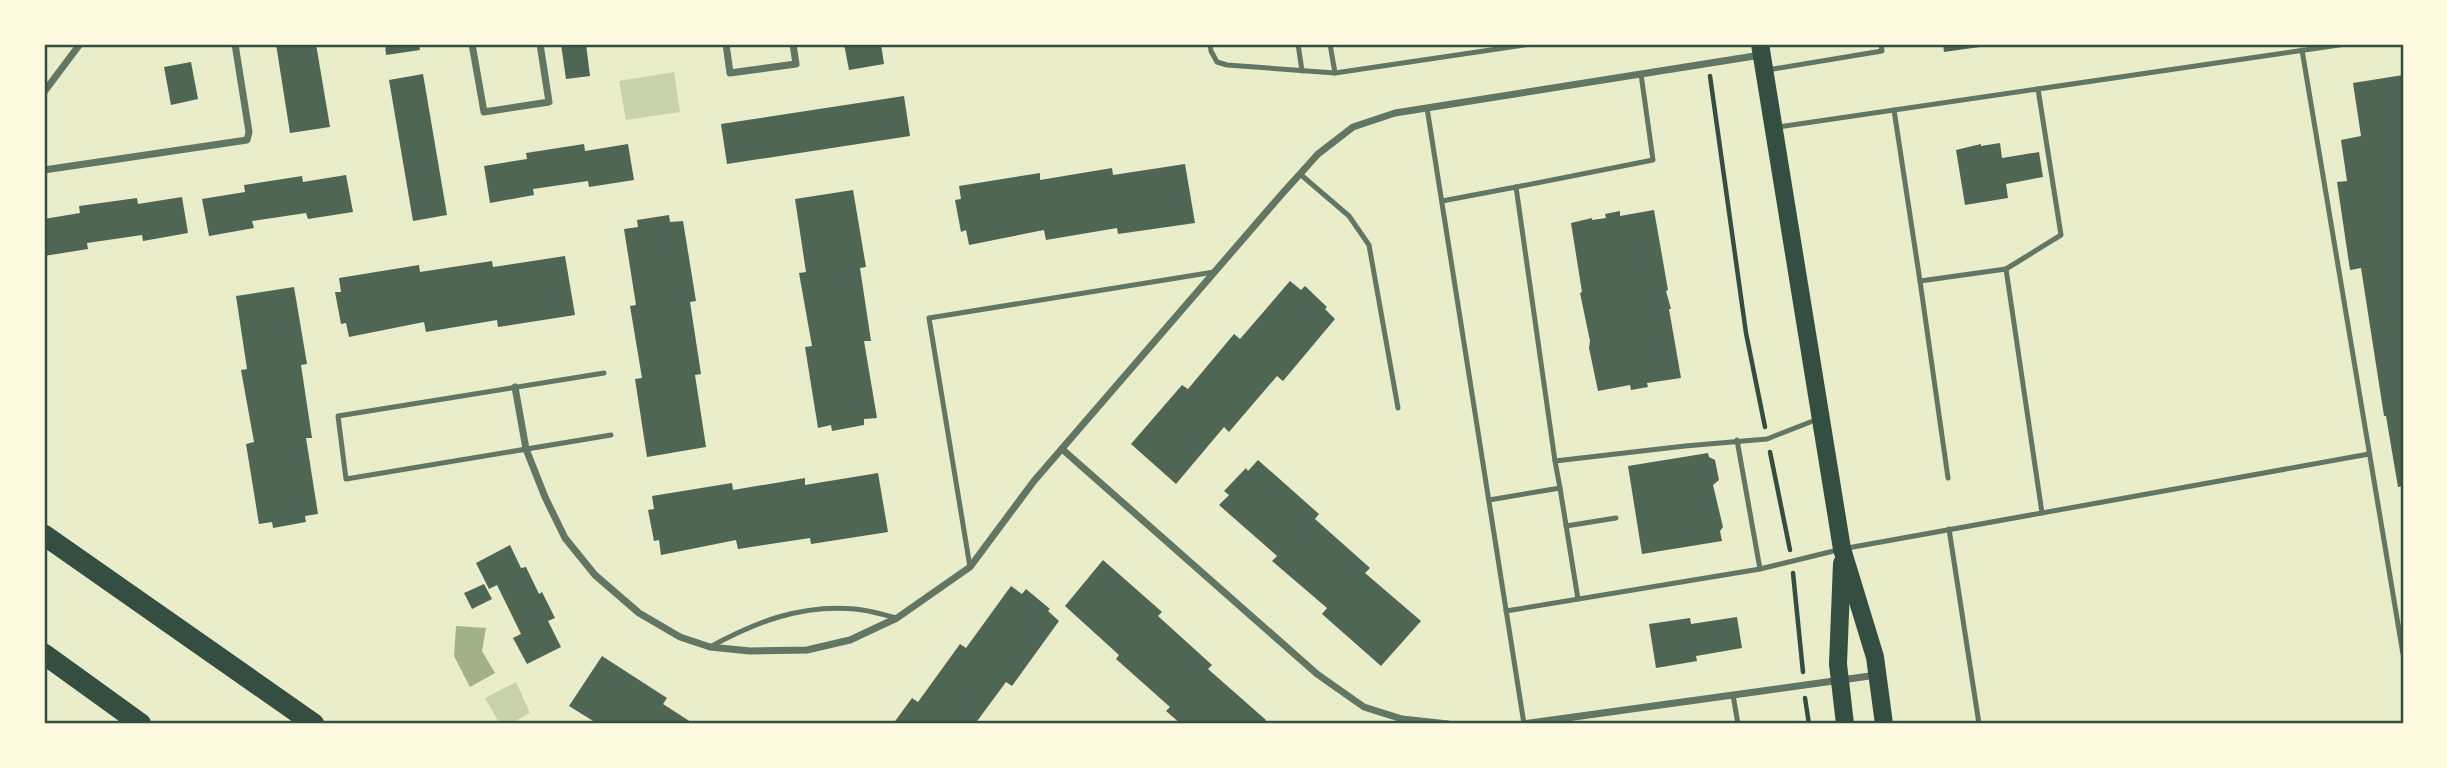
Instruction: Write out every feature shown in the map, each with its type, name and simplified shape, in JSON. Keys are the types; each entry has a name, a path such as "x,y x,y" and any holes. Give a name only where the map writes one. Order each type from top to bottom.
{"highway":[{"path":"44,535 314,724"},
{"path":"44,654 141,724"}],"main road":[{"path":"1762,56 1842,549 1875,657 1884,724"},
{"path":"1842,549 1838,664 1845,724"}],"street":[{"path":"44,92 80,44"},
{"path":"44,170 247,140 249,132 235,44"},
{"path":"472,44 484,112 549,102 540,44"},
{"path":"726,44 730,73 796,64 793,44"},
{"path":"516,387 526,449 565,538 594,575 639,613 680,637 710,648 750,651 807,650 850,640 897,618 970,567 1034,481 1214,272 1318,154 1353,127 1395,113 1762,56"},
{"path":"1062,449 1317,674 1364,707 1402,719 1448,724"},
{"path":"1523,724 1584,720 1878,675"}],"lane":[{"path":"1210,44 1217,62 1227,65 1335,73 1531,44"},
{"path":"1298,44 1302,71"},
{"path":"1330,44 1335,73"},
{"path":"1762,56 1882,51 1881,44"},
{"path":"1774,128 2346,44"},
{"path":"2302,50 2403,654"},
{"path":"1442,201 1653,160 1641,74"},
{"path":"1920,281 2006,269 2061,235 2038,89"},
{"path":"1427,108 1523,724"},
{"path":"1894,110 1948,478"},
{"path":"1300,174 1349,216 1369,245 1398,408"},
{"path":"1516,187 1559,488 1578,599"},
{"path":"2006,269 2042,513"},
{"path":"970,567 929,318 1214,272"},
{"path":"604,373 338,416 346,479 611,435"},
{"path":"1555,461 1737,440 1767,439 1821,418"},
{"path":"1737,440 1760,569"},
{"path":"1506,611 1760,569 1842,549 2370,454"},
{"path":"1489,500 1559,488"},
{"path":"1566,526 1616,518"},
{"path":"1949,529 1979,724"},
{"path":"710,648 743,629 784,614 816,609 855,609 897,618"},
{"path":"1734,695 1738,724"}],"path":[{"path":"1713,90 1746,333 1765,426"},
{"path":"1770,451 1790,551"},
{"path":"1795,586 1803,665"},
{"path":"1806,706 1809,724"}],"shaded area":[{"path":"674,72 680,112 626,120 619,81"},
{"path":"456,626 486,628 482,651 495,673 470,687 454,656"},
{"path":"516,682 530,713 510,724 500,724 485,698"}],"building":[{"path":"276,44 316,44 330,127 290,133"},
{"path":"385,44 419,44 420,50 386,55"},
{"path":"561,44 586,44 590,76 566,79"},
{"path":"844,44 881,44 884,64 849,70"},
{"path":"1943,44 1994,44 1994,45 1944,52"},
{"path":"191,62 198,99 171,105 164,67"},
{"path":"423,74 447,215 413,221 389,80"},
{"path":"2403,75 2403,486 2398,487 2361,268 2350,270 2337,182 2347,181 2341,140 2361,136 2353,83"},
{"path":"904,96 910,136 727,164 721,124"},
{"path":"2000,143 2002,158 2039,152 2043,177 2006,184 2008,198 1965,205 1956,150"},
{"path":"584,144 585,151 628,144 634,180 589,187 588,181 533,189 534,195 490,203 484,166 527,159 526,153"},
{"path":"1185,164 1195,223 1118,234 1117,228 1046,240 1044,230 969,245 966,230 961,232 955,200 961,199 959,186 1040,173 1040,180 1112,168 1113,175"},
{"path":"346,175 353,212 308,219 306,213 252,221 254,228 209,236 202,199 245,192 244,185 302,176 303,182"},
{"path":"853,190 866,267 860,268 871,341 864,341 877,418 864,419 864,425 832,431 831,425 818,428 805,347 812,346 799,273 806,272 795,199"},
{"path":"182,197 188,233 143,241 142,235 87,243 88,249 44,256 44,219 80,213 79,206 137,198 138,204"},
{"path":"1654,210 1681,378 1647,383 1648,387 1631,390 1630,385 1598,391 1580,293 1582,292 1571,223 1606,218 1605,214 1620,211 1620,216"},
{"path":"669,215 670,222 683,221 696,301 690,302 701,374 695,375 706,447 647,457 635,379 642,378 630,306 636,305 624,229 638,227 637,220"},
{"path":"565,256 575,315 498,327 497,320 426,332 424,322 349,337 346,323 341,324 335,292 341,292 339,278 419,265 420,272 492,261 493,267"},
{"path":"1290,281 1301,290 1305,286 1327,307 1325,309 1335,319 1283,381 1277,376 1229,432 1224,427 1176,484 1131,444 1182,385 1188,389 1234,334 1240,339"},
{"path":"294,287 307,364 301,365 312,438 306,438 318,514 305,516 306,522 273,528 272,522 259,524 246,444 254,442 241,370 247,369 236,296"},
{"path":"1708,453 1709,457 1715,460 1719,480 1713,485 1723,527 1720,531 1722,541 1642,554 1628,466"},
{"path":"1258,460 1319,514 1315,519 1370,568 1365,573 1421,621 1381,666 1322,614 1327,608 1272,561 1277,556 1219,505 1229,495 1224,491 1246,468 1248,471"},
{"path":"878,473 888,532 811,544 810,538 738,549 736,540 661,555 659,540 654,541 648,510 654,509 652,496 732,483 733,490 805,478 805,485"},
{"path":"510,545 521,568 526,567 555,618 548,621 561,647 527,664 513,638 521,634 497,585 489,589 476,563"},
{"path":"1103,560 1162,612 1158,616 1212,665 1208,669 1266,720 1263,724 1181,724 1166,711 1170,707 1116,659 1119,655 1065,606"},
{"path":"484,584 492,599 472,609 464,593"},
{"path":"1011,586 1022,594 1026,589 1050,609 1048,611 1059,621 1012,686 1006,682 975,724 893,724 912,698 918,702 960,644 966,648"},
{"path":"1737,617 1742,648 1696,656 1697,661 1656,668 1649,624 1690,618 1691,624"},
{"path":"602,656 667,698 663,704 694,724 598,724 569,706"}]}
